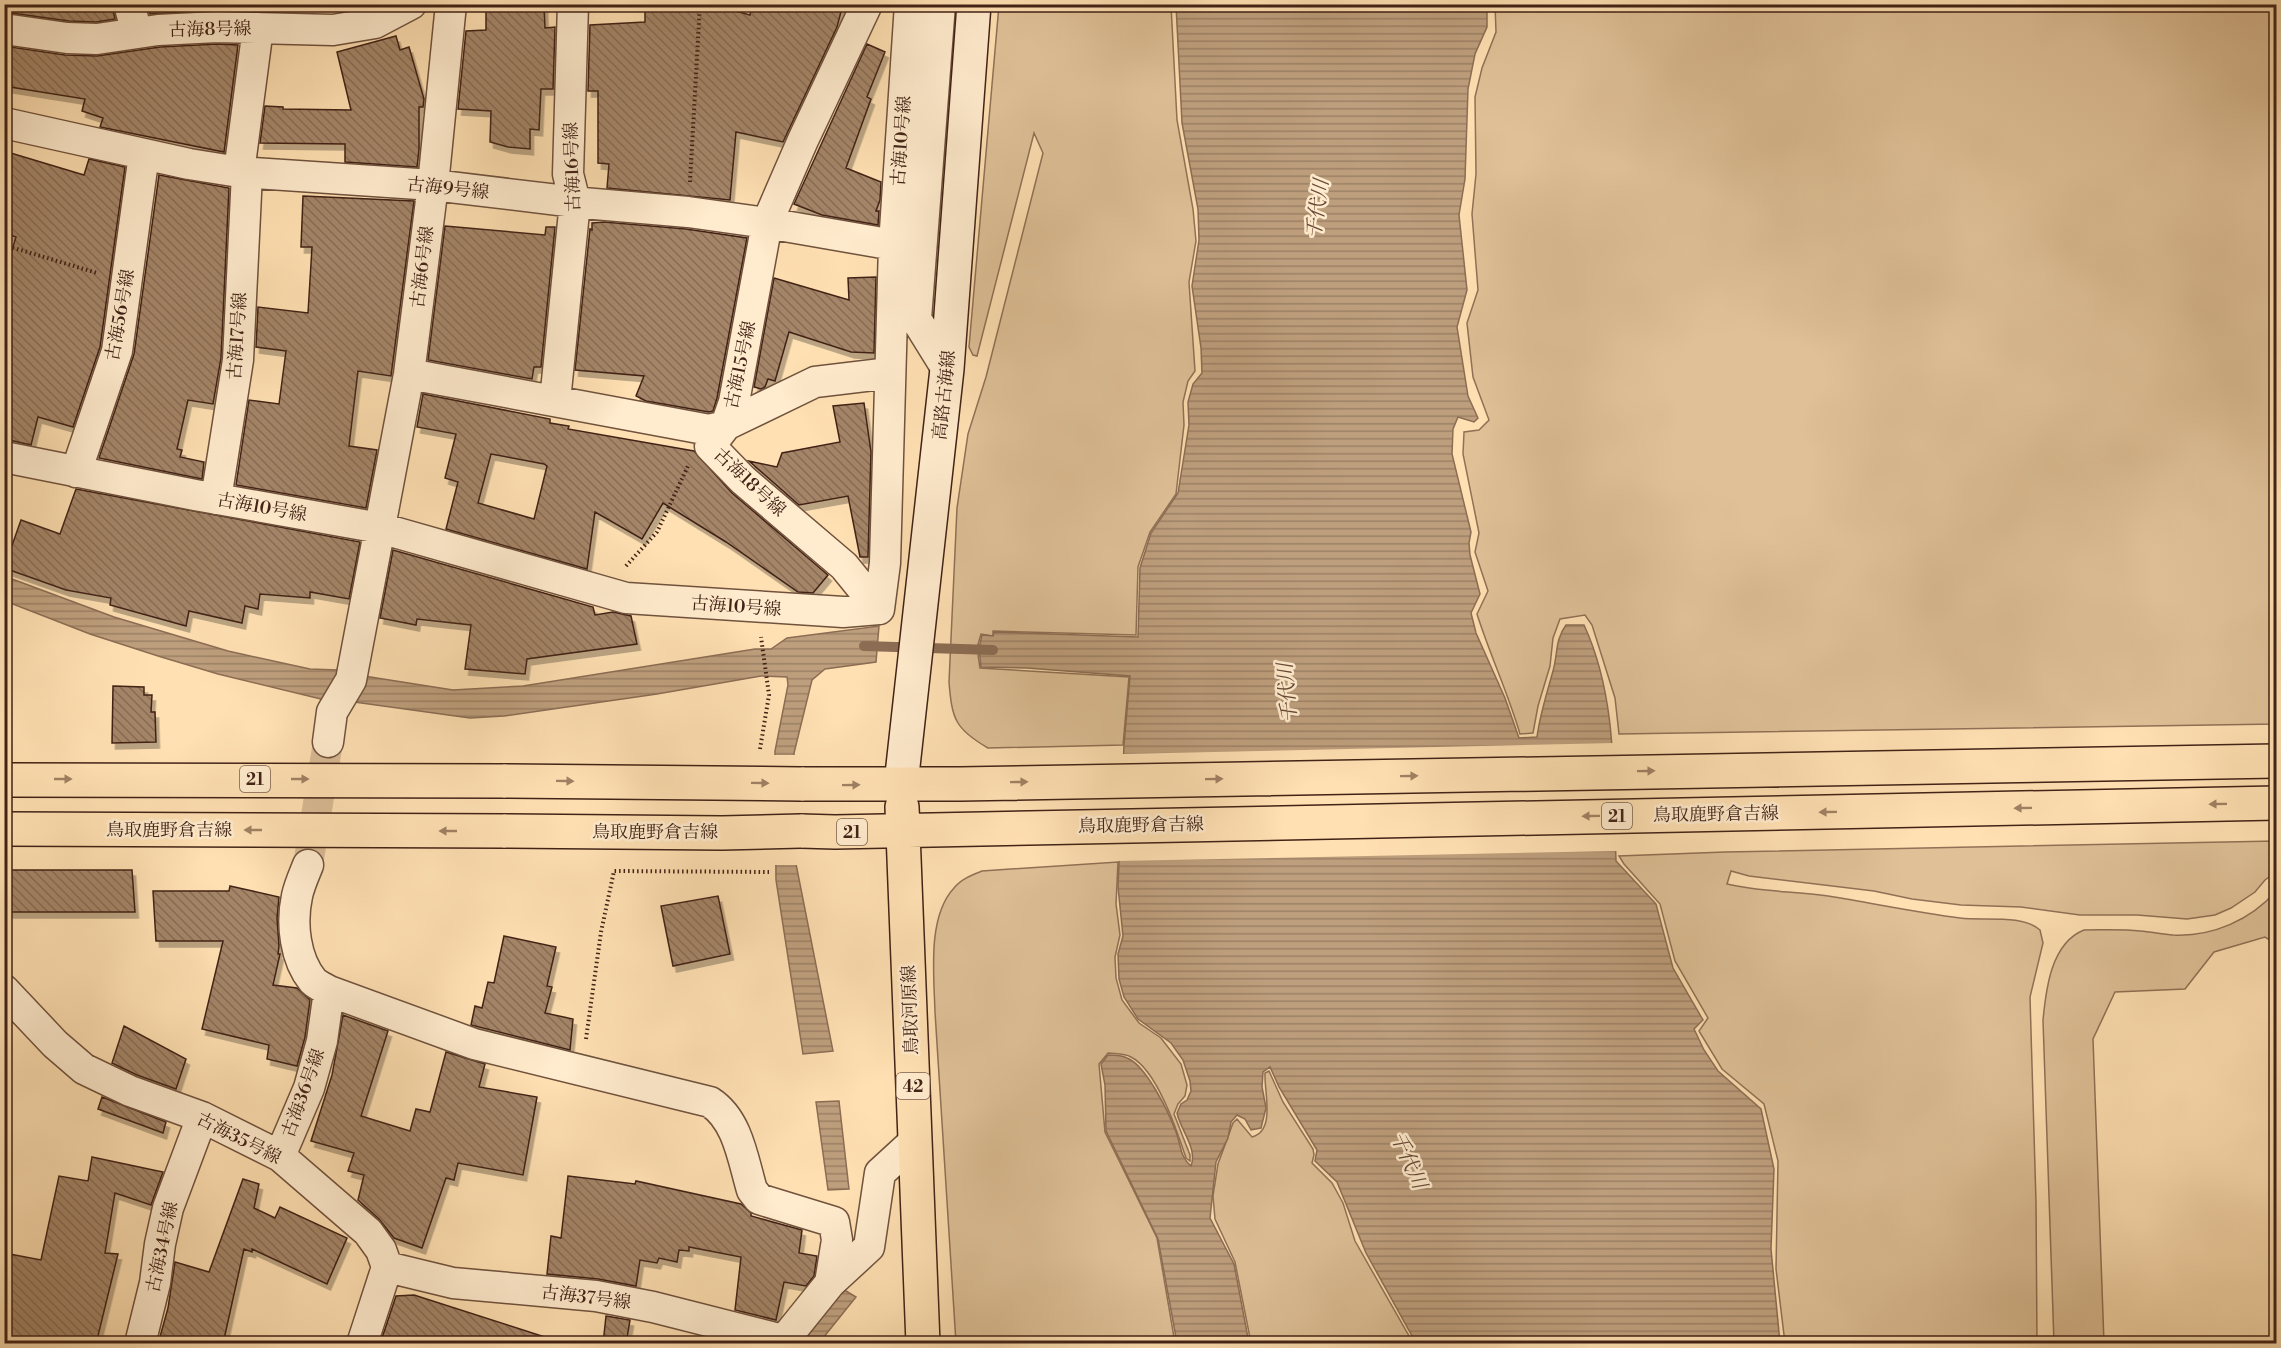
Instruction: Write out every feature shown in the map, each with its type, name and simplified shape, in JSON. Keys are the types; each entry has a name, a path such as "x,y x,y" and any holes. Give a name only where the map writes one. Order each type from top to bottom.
{"main road":[{"name":"高路古海線","path":"901,784 947,369 974,4"},
{"name":"21","path":"4,780 960,784 2277,761"},
{"name":"鳥取河原線","path":"901,784 923,1344"},
{"name":"鳥取鹿野倉吉線","path":"4,829 835,832 2277,803"}],"street":[{"path":"129,4 137,33"},
{"name":"古海8号線","path":"4,29 67,38 97,39 137,33 217,27 333,30 375,23 411,4"},
{"name":"古海6号線","path":"328,742 332,712 351,680 409,374 433,185 451,4"},
{"name":"古海16号線","path":"555,401 575,202 568,174 573,4"},
{"name":"古海15号線","path":"715,427 734,402 767,223 867,4"},
{"name":"古海10号線","path":"4,457 216,499 380,528 626,598 843,612 879,609 885,563 894,244 910,4"},
{"path":"939,4 916,319 947,369"},
{"name":"古海17号線","path":"216,499 238,360 243,173 258,28"},
{"name":"古海9号線","path":"4,123 243,173 433,185 575,202 688,212 894,244"},
{"name":"古海56号線","path":"76,472 117,351 144,154"},
{"name":"古海18号線","path":"879,609 844,566 743,480 710,446 715,427 815,382 890,373"},
{"path":"409,374 715,427"},
{"path":"308,865 297,896 295,913 298,949 304,968 315,983 329,991 474,1044 710,1102 728,1119 752,1190 759,1199 834,1222 837,1240 830,1283"},
{"name":"古海35号線","path":"4,990 55,1044 84,1069 130,1090 202,1117 280,1156 368,1232 381,1250 387,1267"},
{"name":"古海36号線","path":"280,1156 309,1088 322,1041 329,991"},
{"name":"古海34号線","path":"140,1344 155,1283 168,1208 202,1117"},
{"path":"782,1342 830,1283 869,1248 880,1173 916,1140"},
{"path":"362,1344 387,1267"},
{"name":"古海37号線","path":"387,1267 453,1283 607,1298 653,1307 782,1342"},
{"path":"906,1344 922,1304"}],"path":[{"path":"688,212 700,4"},
{"path":"4,245 98,273"},
{"path":"604,591 657,532 715,427"},
{"path":"756,607 769,694 760,749"},
{"path":"581,1070 601,932 614,871 769,872"}],"shaded area":[{"path":"999,5 1171,5 1177,120 1193,209 1196,241 1189,282 1195,371 1188,381 1183,402 1184,425 1176,494 1150,532 1138,567 1136,635 993,631 993,636 981,634 977,648 980,668 1129,677 1123,745 988,748 962,729 957,722 952,705 949,682 957,508 968,434 986,377 1043,153 1034,133 977,356 973,355 969,347"},
{"path":"1495,5 2276,5 2276,724 1619,734 1615,698 1592,625 1585,615 1560,619 1553,638 1550,666 1533,733 1520,734 1477,614 1488,591 1475,552 1479,533 1463,454 1464,432 1479,430 1489,420 1473,377 1467,323 1478,290 1472,214 1476,174 1475,97 1482,68 1496,32"},
{"path":"2276,841 2276,872 2255,892 2231,908 2215,915 2187,919 2137,915 2080,915 2021,907 1961,905 1912,899 1874,891 1749,876 1731,871 1727,884 1739,887 1828,896 1960,918 2023,922 2040,930 2043,943 2030,997 2036,1202 2037,1343 1785,1343 1776,1269 1778,1161 1764,1104 1722,1069 1699,1031 1708,1018 1675,961 1660,904 1619,856"},
{"path":"1118,862 1116,904 1120,935 1115,957 1116,978 1122,1000 1139,1023 1161,1038 1181,1064 1187,1085 1185,1096 1178,1104 1174,1114 1190,1155 1190,1161 1186,1158 1165,1102 1149,1074 1140,1064 1125,1055 1108,1053 1099,1064 1105,1132 1157,1238 1175,1343 956,1343 935,1012 934,947 939,914 945,900 957,885 982,871"},
{"path":"2276,891 2276,944 2265,937 2214,952 2185,989 2115,992 2093,1039 2104,1343 2054,1343 2043,1020 2049,981 2057,956 2073,936 2084,930 2133,930 2188,935 2216,930 2243,918"},
{"path":"1269,1071 1283,1102 1313,1149 1312,1163 1332,1183 1343,1203 1355,1241 1413,1343 1251,1343 1235,1262 1215,1219 1213,1196 1218,1164 1233,1123 1237,1119 1252,1137 1264,1127 1267,1110 1265,1073"}],"water":[{"name":"千代川","path":"1176,5 1487,5 1487,27 1475,54 1468,89 1465,179 1459,215 1467,290 1457,327 1468,396 1478,418 1474,422 1458,417 1453,429 1452,454 1471,532 1470,555 1480,594 1471,613 1476,633 1505,698 1519,738 1537,737 1562,631 1566,625 1584,625 1595,653 1608,711 1614,771 1616,861 1656,904 1673,968 1703,1020 1694,1029 1704,1050 1718,1071 1761,1109 1774,1169 1771,1249 1780,1343 1416,1343 1366,1253 1337,1182 1315,1161 1317,1150 1279,1087 1270,1067 1263,1072 1262,1087 1266,1108 1261,1128 1251,1130 1245,1119 1237,1115 1231,1122 1228,1138 1216,1162 1210,1218 1234,1264 1249,1343 1177,1343 1158,1239 1106,1131 1105,1085 1101,1064 1108,1055 1120,1056 1134,1062 1142,1070 1168,1113 1183,1155 1191,1166 1192,1153 1177,1113 1191,1091 1183,1060 1171,1043 1138,1019 1124,997 1119,979 1118,954 1123,936 1118,887 1124,745 1130,676 981,667 979,648 982,635 993,636 994,632 1138,637 1140,568 1151,533 1178,493 1189,425 1188,402 1193,384 1202,373 1201,348 1192,286 1199,240 1198,209 1182,123"},
{"path":"4,576 114,617 228,651 310,669 338,670 453,690 523,686 755,649 771,649 787,638 879,626 876,662 825,669 812,680 794,753 796,864 833,1051 803,1054 776,880 775,751 788,685 787,677 761,676 657,694 504,716 470,718 325,700 218,674 90,634 5,601"},
{"path":"839,1101 849,1189 828,1190 816,1102"},
{"path":"841,1288 856,1297 819,1343 791,1344"}],"pier":[{"path":"1614,743 1618,851 1116,861 1121,754"},
{"path":"772,755 797,755 799,865 773,865"}],"building":[{"path":"4,4 112,4 115,19 96,22 69,21 4,12"},
{"path":"147,4 249,4 249,11 216,10 150,14"},
{"path":"486,4 544,4 545,28 555,27 553,89 541,89 539,130 530,129 530,149 508,147 490,142 491,111 458,109 466,31 486,30"},
{"path":"645,4 711,4 750,15 751,4 843,4 837,27 783,142 736,132 730,200 607,188 609,164 598,163 598,91 588,91 590,25 645,22"},
{"path":"396,36 400,50 409,47 424,99 423,107 419,107 417,167 345,162 345,144 260,143 265,106 283,107 283,109 351,110 337,52"},
{"path":"867,44 885,52 867,97 871,99 846,168 881,182 880,200 876,211 879,211 878,225 822,215 794,204"},
{"path":"238,45 224,152 100,127 103,118 82,111 85,99 4,86 4,46 65,55 97,56 160,47"},
{"path":"4,151 84,175 89,159 125,167 100,347 73,427 38,417 31,445 5,439 11,415 4,413 4,275 16,237 4,233"},
{"path":"159,175 229,188 221,358 213,404 188,400 177,449 182,450 180,457 204,462 202,479 99,458 134,354"},
{"path":"303,196 414,201 391,376 358,371 349,446 377,450 366,508 236,485 249,400 279,404 286,351 256,347 258,307 308,313 312,247 301,247"},
{"path":"592,223 686,229 747,238 713,411 646,401 636,396 644,376 575,370 590,229 592,230"},
{"path":"445,226 545,235 546,227 555,227 541,367 534,367 532,379 428,360"},
{"path":"876,277 874,353 851,352 789,332 775,381 768,379 765,387 761,389 754,387 774,278 849,300 848,278"},
{"path":"423,394 550,419 550,423 569,426 568,429 694,451 732,493 828,575 813,593 798,592 726,542 663,503 642,539 595,512 587,569 446,529 458,482 445,478 456,434 417,427","holes":["491,454 547,466 534,519 478,503"]},
{"path":"864,403 871,452 868,557 860,557 848,496 799,505 749,461 777,467 782,453 840,442 833,406"},
{"path":"76,489 360,542 349,599 310,592 310,598 260,594 258,609 245,606 242,623 189,611 186,626 110,605 111,598 66,590 4,568 21,520 60,534"},
{"path":"393,550 593,607 595,615 613,612 631,616 637,644 527,659 525,674 465,669 471,625 417,619 416,625 380,618"},
{"path":"113,686 144,687 144,695 152,695 151,712 155,712 156,742 112,743"},
{"path":"4,870 132,870 135,912 4,912"},
{"path":"230,886 279,897 277,918 278,954 280,954 273,985 297,988 310,1000 305,1037 297,1066 267,1059 269,1045 202,1029 223,941 156,941 153,891 229,891"},
{"path":"718,896 730,954 673,966 661,906"},
{"path":"504,936 556,947 547,986 552,987 545,1013 573,1019 570,1050 471,1025 475,1006 482,1008 488,982 494,983"},
{"path":"343,1015 388,1031 361,1116 410,1131 416,1109 430,1112 446,1052 485,1064 479,1087 537,1097 523,1175 458,1163 454,1180 446,1178 422,1248 394,1238 379,1219 358,1200 364,1175 348,1171 354,1153 311,1141 332,1075"},
{"path":"124,1026 186,1059 176,1089 112,1063"},
{"path":"102,1097 166,1122 163,1133 98,1109"},
{"path":"92,1157 163,1172 151,1205 115,1193 105,1253 118,1254 96,1344 29,1344 4,1337 4,1253 41,1260 59,1176 88,1181"},
{"path":"568,1176 635,1184 636,1181 741,1204 751,1213 751,1216 802,1230 799,1253 817,1256 814,1276 806,1286 784,1282 776,1320 735,1310 741,1257 689,1247 689,1251 679,1250 677,1262 659,1258 657,1263 640,1260 636,1286 598,1279 547,1274 551,1236 561,1238"},
{"path":"243,1179 259,1184 254,1208 275,1218 280,1207 347,1238 327,1284 252,1249 252,1252 244,1249 223,1344 158,1344 168,1308 175,1262 209,1272"},
{"path":"414,1295 548,1338 547,1344 380,1344 396,1296"},
{"path":"606,1316 630,1320 626,1344 603,1344"}],"waterway":[{"path":"864,646 993,650"}],"tunnel":[{"path":"308,865 328,742"}]}
